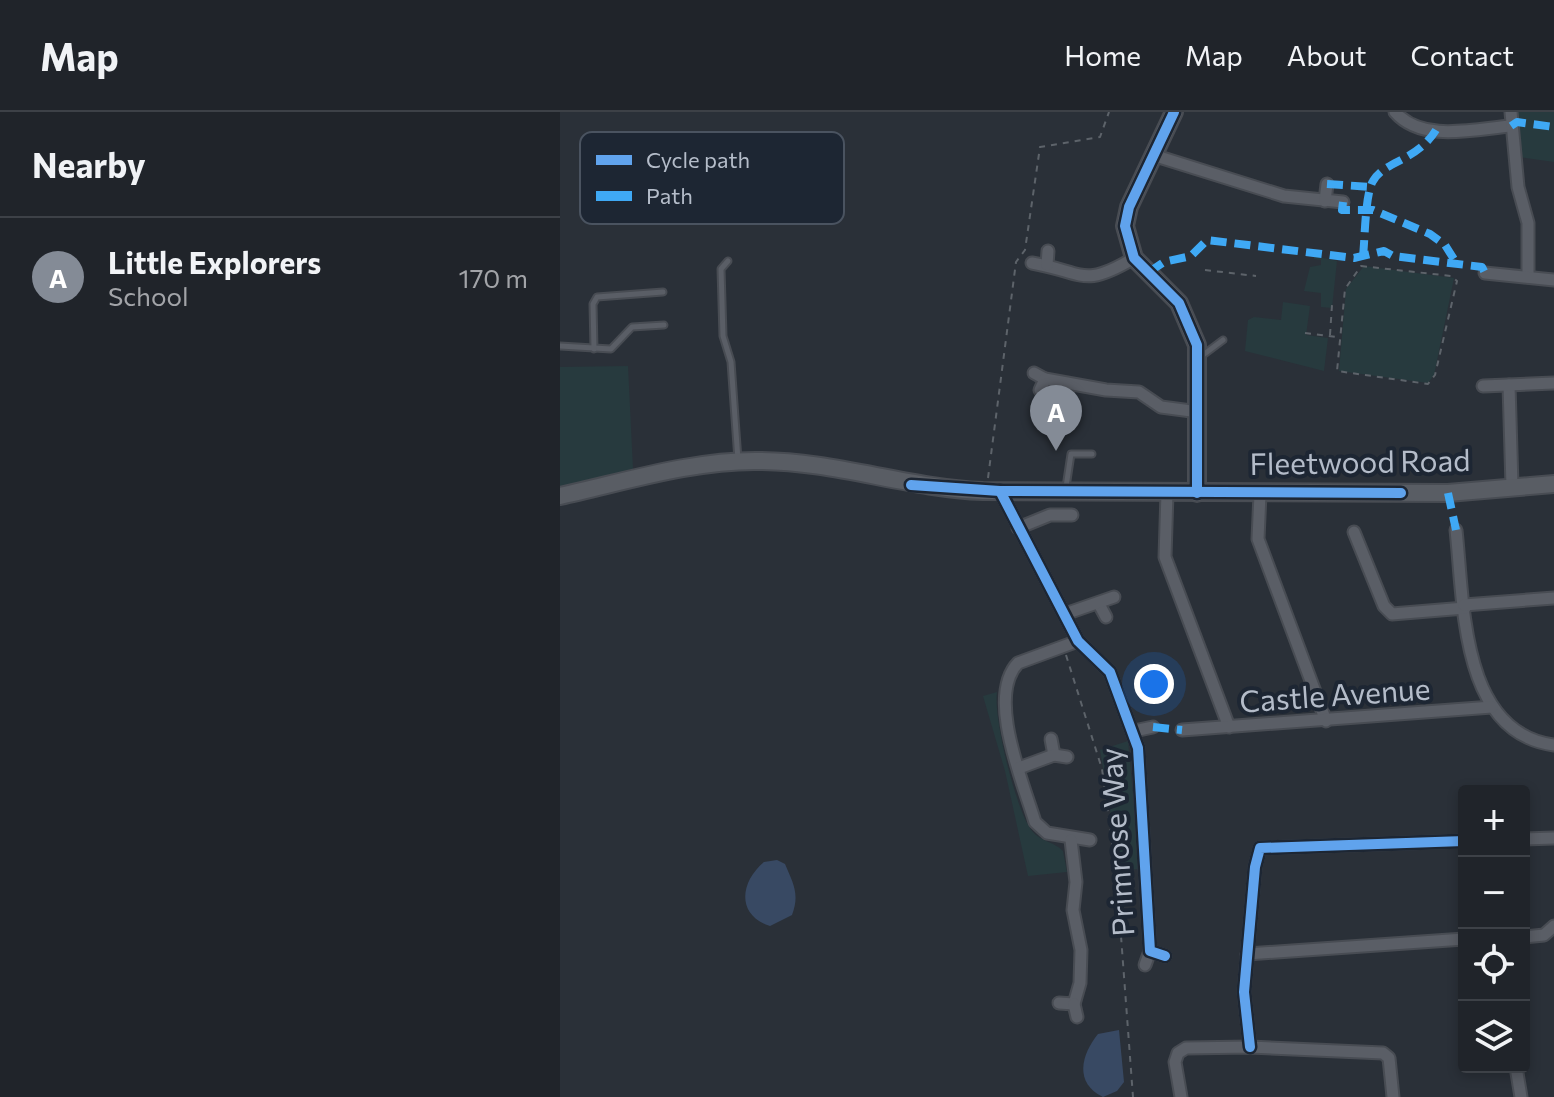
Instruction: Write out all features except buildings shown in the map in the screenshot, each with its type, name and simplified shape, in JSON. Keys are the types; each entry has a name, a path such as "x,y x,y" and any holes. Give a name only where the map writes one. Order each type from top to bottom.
{"main road":[{"path":"1174,112 1156,156 1129,207 1125,226 1134,258 1179,303 1191,326 1198,358 1197,493"},
{"name":"Fleetwood Road","path":"560,496 738,461 777,462 911,485 993,491 1448,493 1554,484"}],"street":[{"path":"1395,112 1404,122 1428,131 1511,126"},
{"path":"1511,112 1518,187 1528,223 1528,277"},
{"path":"1156,156 1284,196 1343,202"},
{"path":"1325,201 1327,184"},
{"path":"1047,265 1048,251"},
{"path":"1032,263 1047,265 1066,274 1094,278 1134,258"},
{"path":"1485,273 1554,280"},
{"path":"1040,381 1139,392 1161,407 1199,412"},
{"path":"1483,386 1554,383"},
{"path":"1509,385 1512,486"},
{"name":"Primrose Way","path":"993,491 1018,528 1078,641 1110,672 1125,720 1134,731 1138,748 1150,951 1145,965"},
{"path":"1167,493 1165,557 1229,727"},
{"path":"1260,494 1258,539 1326,721"},
{"path":"1018,528 1050,515 1072,515"},
{"path":"1456,530 1472,664 1492,707 1509,727 1521,735 1554,745"},
{"path":"1354,532 1384,606 1392,614 1554,598"},
{"path":"1065,614 1114,597"},
{"path":"1099,604 1106,617"},
{"path":"1078,641 1018,663 1006,683 1003,699 1035,822 1047,833 1071,840 1090,840"},
{"name":"Castle Avenue","path":"1182,730 1492,707"},
{"name":"Primrose Way","path":"1134,731 1153,727"},
{"path":"1051,739 1054,755"},
{"path":"1019,768 1054,755 1067,757"},
{"path":"1530,839 1554,838"},
{"path":"1059,1003 1075,1010 1080,983 1081,950 1073,910 1076,882 1071,840"},
{"path":"1250,1047 1244,992 1255,867 1260,848 1458,841"},
{"path":"1530,936 1544,935 1554,926"},
{"path":"1247,954 1458,939"},
{"name":"Primrose Way","path":"1150,951 1165,956"},
{"path":"1181,1097 1175,1062 1178,1053 1186,1048 1250,1047 1383,1053 1389,1058 1393,1097"},
{"path":"1517,1073 1521,1097"}],"lane":[{"path":"728,261 721,269 723,336 731,362 738,461"},
{"path":"594,349 593,304 597,297 663,292"},
{"path":"560,346 611,349 632,327 664,325"},
{"path":"1198,358 1223,340"},
{"path":"1065,492 1071,454 1092,454"}],"path":[{"path":"993,491 991,432 1016,262 1025,250 1040,147 1100,137 1109,112"},
{"path":"1361,266 1451,276 1457,281 1435,375 1428,384 1340,373 1337,369 1338,338 1345,289 1361,266"},
{"path":"1205,270 1256,276"},
{"path":"1330,336 1332,305"},
{"path":"1305,333 1338,338"},
{"path":"1064,646 1102,769 1116,869 1133,1097"}],"green space":[{"path":"1516,112 1554,112 1554,162 1519,157"},
{"path":"1314,256 1337,261 1332,308 1321,307 1321,293 1304,291 1310,267 1321,265 1321,260 1314,259"},
{"path":"1364,266 1454,278 1434,375 1428,383 1339,371 1346,289"},
{"path":"1283,302 1310,306 1306,335 1328,338 1324,371 1245,351 1248,320 1254,317 1281,320"},
{"path":"628,366 633,469 560,487 560,367"},
{"path":"997,692 1002,742 1019,804 1032,831 1063,851 1067,872 1028,876 1005,771 983,696"},
{"path":"1128,741 1140,869 1120,870 1100,750"}],"water":[{"path":"777,860 785,864 795,901 792,915 770,926 751,914 745,897 746,888 756,870 764,862"},
{"path":"1119,1030 1124,1082 1117,1091 1103,1097 1094,1091 1084,1076 1084,1059 1098,1034"}],"marked path":[{"path":"1511,126 1517,122 1554,127"},
{"path":"1363,256 1367,206 1373,181 1385,169 1420,148 1436,130"},
{"path":"1327,184 1371,187"},
{"path":"1343,202 1342,210 1373,210 1430,234 1445,245 1457,264"},
{"path":"1149,272 1164,262 1191,256 1207,240 1354,258 1384,251 1393,256 1482,267 1485,273"},
{"path":"1448,493 1456,530"},
{"path":"1153,727 1182,730"}],"cycle path":[{"path":"1174,112 1129,207 1125,226 1134,258 1179,303 1197,345 1197,493"},
{"path":"911,485 1000,491 1401,493"},
{"path":"1000,491 1078,641 1110,672 1138,748 1150,951 1165,956"},
{"path":"1250,1047 1244,992 1255,867 1260,848 1458,841"}],"place":[{"name":"Little Explorers","path":"1056,451"}]}
